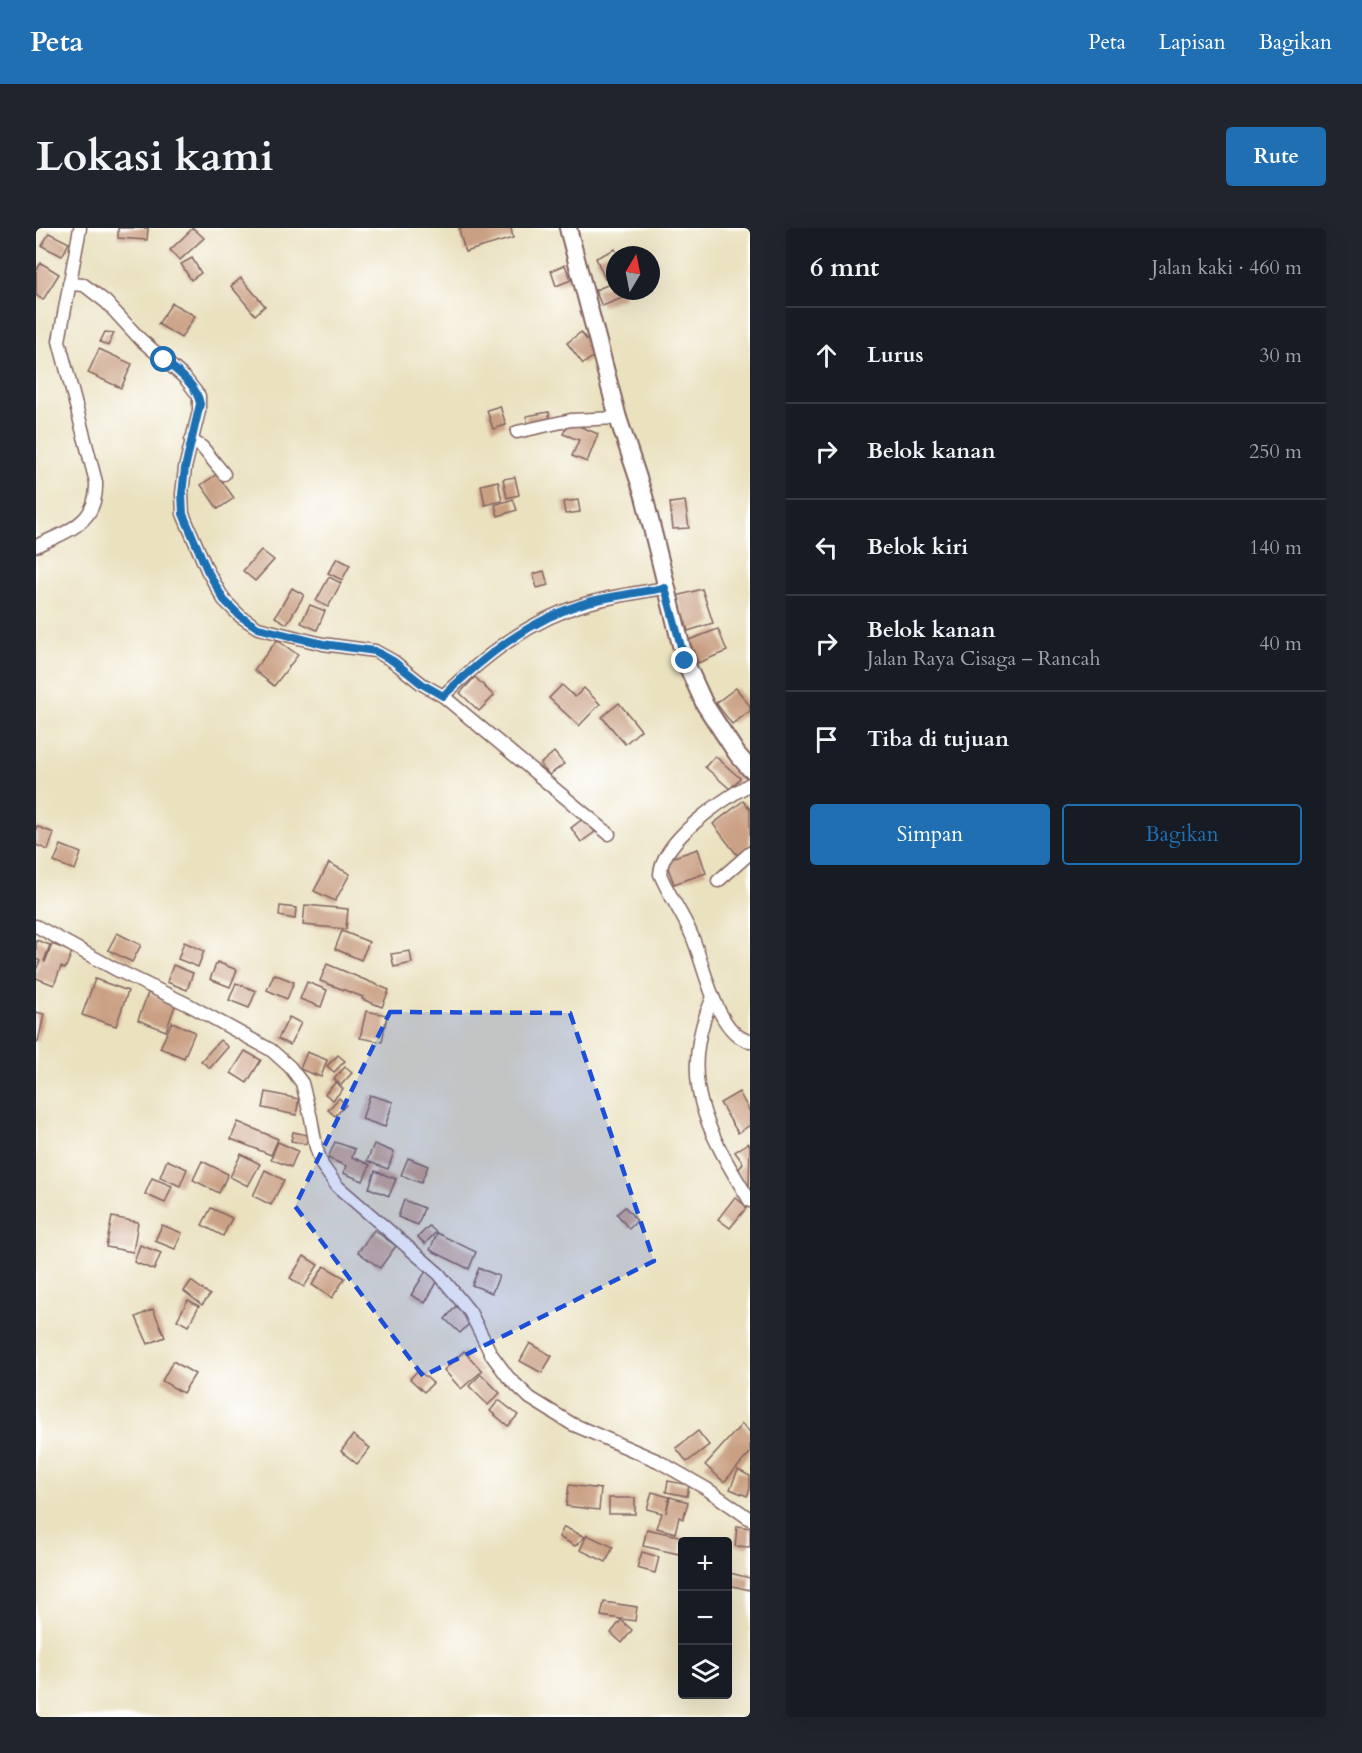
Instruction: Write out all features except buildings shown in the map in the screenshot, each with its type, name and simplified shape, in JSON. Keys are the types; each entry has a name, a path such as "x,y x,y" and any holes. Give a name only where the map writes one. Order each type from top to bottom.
{"main road":[{"path":"568,228 618,418 644,496 665,588 685,661 705,705 737,754 750,769"}],"street":[{"path":"36,546 82,524 90,515 97,493 59,341 80,228"},
{"path":"69,284 84,285 106,302 140,339 199,396 200,404 182,494 183,514 203,561 224,600 240,616 258,628 312,642 375,651 393,661 422,684 443,696 609,834"},
{"path":"517,432 571,420 618,418"},
{"path":"191,440 202,447 224,474"},
{"path":"443,696 499,646 532,625 588,602 665,588"},
{"path":"750,784 709,811 687,830 665,856 660,867 664,884 681,912 702,960 712,997 729,1026 739,1037 750,1041"},
{"path":"718,881 750,853"},
{"path":"36,926 271,1050 290,1067 302,1083 322,1165 337,1186 440,1274 470,1312 491,1354 508,1377 530,1398 572,1424 658,1461 707,1489 750,1519"},
{"path":"712,997 698,1037 698,1086 711,1134 750,1201"}],"highlighted area":[{"path":"390,1012 570,1013 654,1261 423,1376 295,1206"}],"route":[{"path":"164,360 192,387 199,396 200,404 185,468 182,494 183,514 207,570 224,600 240,616 258,628 323,644 384,654 422,684 443,696 499,646 532,625 588,602 665,588 685,661"}]}
